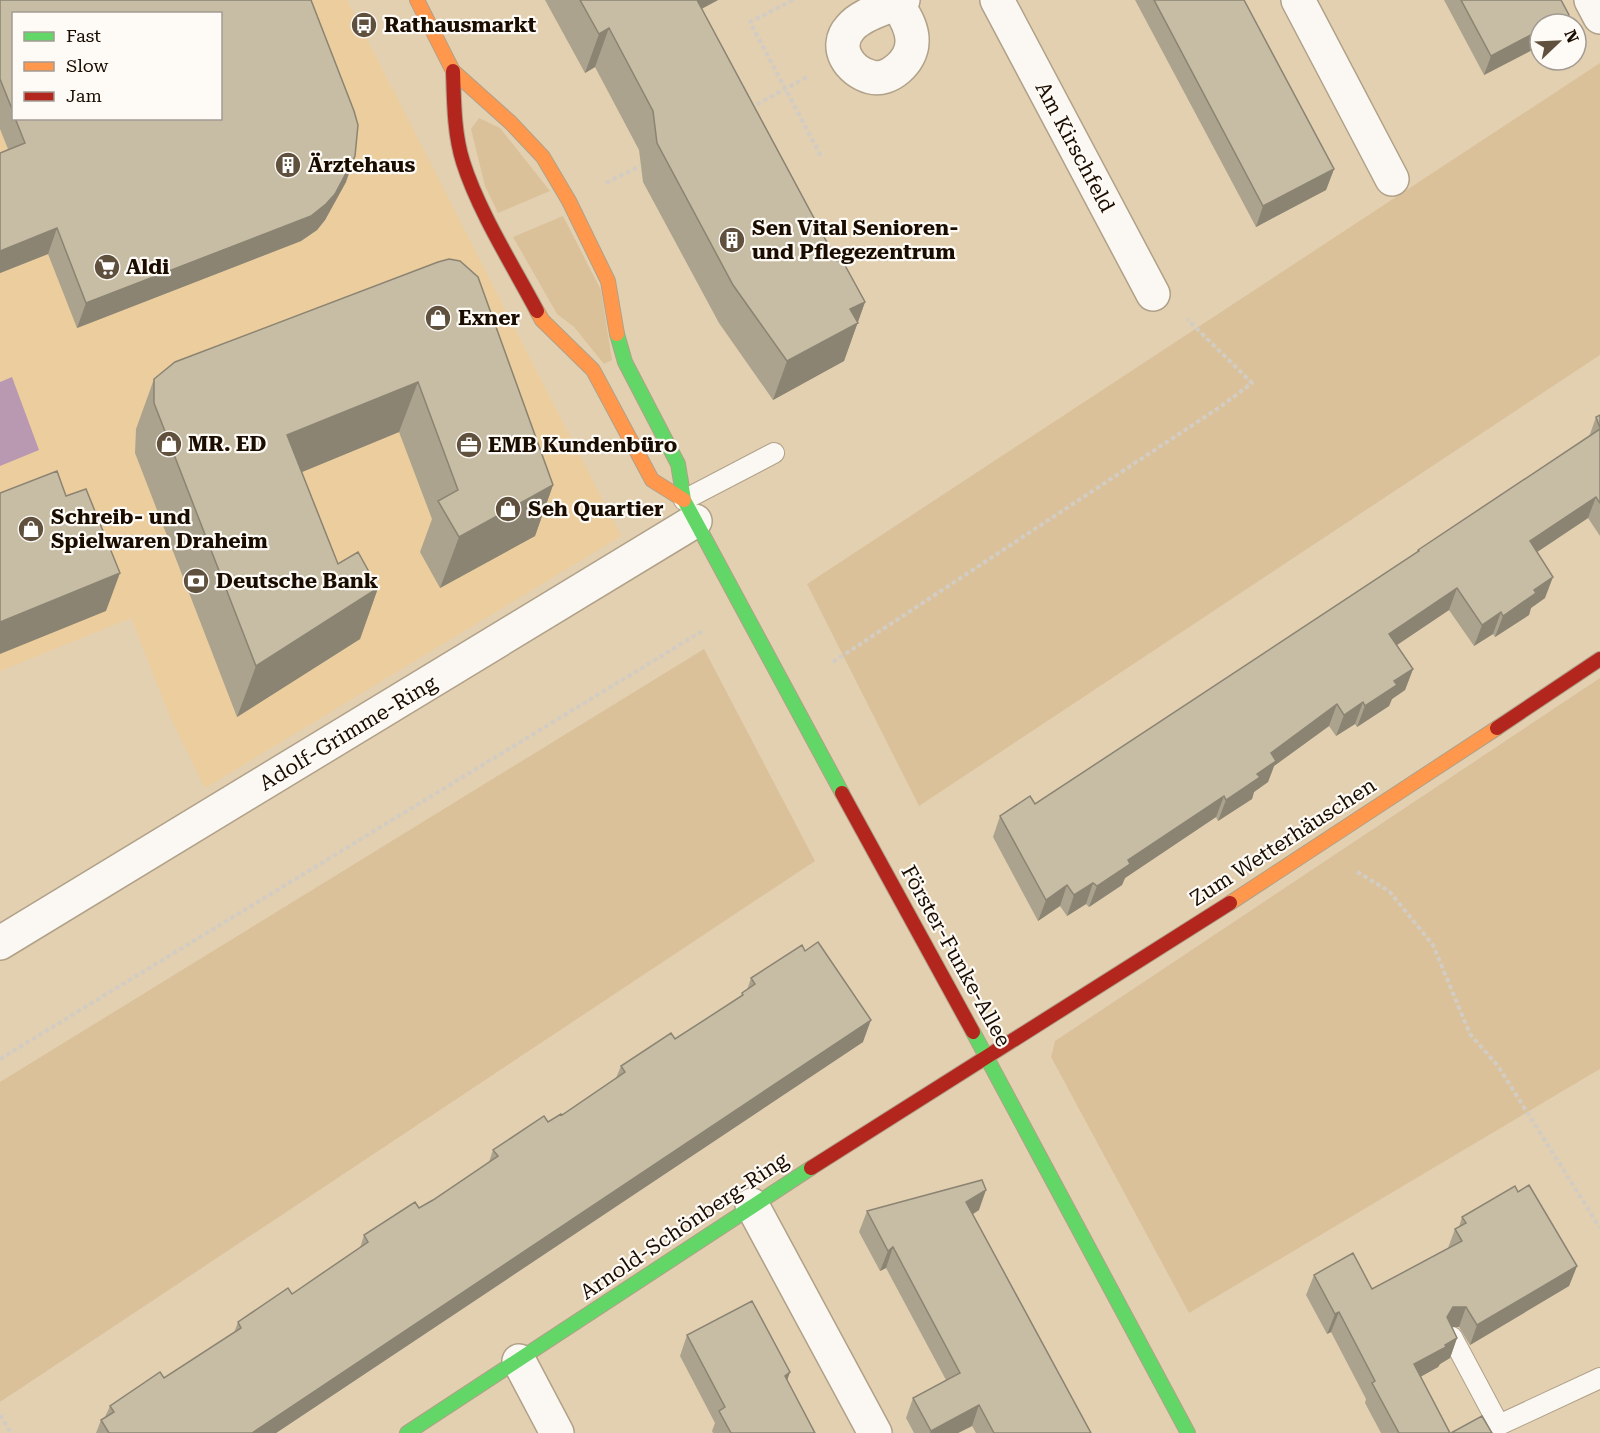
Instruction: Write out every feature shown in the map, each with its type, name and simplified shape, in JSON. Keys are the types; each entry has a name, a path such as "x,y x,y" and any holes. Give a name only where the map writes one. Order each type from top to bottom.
{"street":[{"name":"Förster-Funke-Allee","path":"417,0 453,71 512,123 543,157 569,201 608,281 616,332 626,362 678,464 690,511 1188,1433"},
{"name":"Am Kirschfeld","path":"997,0 1153,294"},
{"path":"1298,0 1392,179"},
{"path":"1591,0 1600,17"},
{"path":"900,2 908,22 912,43 906,61 889,76 872,78 855,70 844,56 842,40 850,26 900,2"},
{"name":"Förster-Funke-Allee","path":"453,71 454,105 463,162 495,233 542,320 593,370 652,480 690,511"},
{"name":"Adolf-Grimme-Ring","path":"0,943 690,511"},
{"name":"Zum Wetterhäuschen","path":"987,1058 1026,1030 1308,854 1600,659"},
{"name":"Arnold-Schönberg-Ring","path":"407,1433 752,1205 987,1058"},
{"path":"752,1205 875,1433"},
{"path":"519,1361 557,1433"}],"lane":[{"path":"690,511 774,453"},
{"path":"1452,1337 1499,1425 1600,1378"}],"path":[{"path":"793,0 750,22 822,158"},
{"path":"746,110 844,56"},
{"path":"596,188 640,166"},
{"path":"833,662 1221,407 1252,383 1168,301 1153,294"},
{"path":"0,1059 704,630"},
{"path":"1308,854 1354,870 1389,891 1433,945 1470,1034 1504,1076 1600,1228"},
{"path":"0,1415 11,1433"}],"shaded area":[{"path":"0,0 347,0 621,536 205,788 169,714 131,618 0,671"},
{"path":"1600,63 1600,355 919,806 807,584"},
{"path":"479,118 500,128 550,191 498,213 485,186 471,129"},
{"path":"563,216 601,290 612,360 604,364 574,327 557,314 513,237"},
{"path":"12,377 39,450 0,466 0,382"},
{"path":"704,649 815,861 0,1402 0,1082"},
{"path":"1600,678 1600,1069 1189,1313 1051,1057 1055,1041"}],"building":[{"name":"Ärztehaus","path":"0,0 311,0 358,125 355,156 335,194 311,216 86,303 57,228 0,251 0,153 25,143 16,120 222,120 222,12 12,12 12,109 0,79"},
{"name":"Sen Vital Senioren- und Pflegezentrum","path":"580,0 697,0 837,261 841,258 865,302 850,309 858,323 787,361 733,285 657,143 653,111 609,28 599,34"},
{"path":"1154,0 1244,0 1334,169 1263,206"},
{"path":"1461,0 1561,0 1567,12 1528,12 1528,36 1491,56"},
{"path":"449,259 460,261 478,277 553,485 459,537 438,501 458,490 418,382 287,435 338,564 358,552 378,588 256,666 154,403 154,379 175,362"},
{"path":"1600,415 1600,428 1596,417"},
{"path":"1600,429 1600,503 1596,497 1530,541 1553,577 1534,590 1536,593 1503,616 1501,612 1482,625 1457,588 1389,634 1413,669 1394,681 1397,685 1365,706 1363,702 1344,715 1337,704 1271,753 1276,761 1257,774 1260,777 1226,800 1224,796 1128,860 1130,864 1097,886 1093,883 1074,895 1067,885 1046,900 1000,816 1030,796 1035,804"},
{"path":"57,471 66,496 86,489 120,573 0,622 0,493"},
{"path":"818,942 871,1020 252,1433 109,1433 101,1420 114,1412 110,1406 160,1372 164,1378 241,1328 238,1322 288,1288 292,1294 368,1242 364,1235 415,1202 419,1208 433,1200 498,1156 493,1150 544,1116 548,1122 562,1115 625,1072 621,1066 671,1033 675,1039 743,995 742,993 755,984 751,978 802,945 805,951"},
{"path":"982,1180 986,1190 966,1202 1091,1433 994,1433 979,1405 931,1431 913,1398 960,1373 893,1247 888,1251 867,1211"},
{"path":"1529,1185 1577,1266 1477,1325 1466,1307 1453,1307 1447,1317 1457,1338 1445,1345 1446,1347 1414,1364 1450,1433 1399,1433 1372,1383 1375,1381 1339,1312 1335,1314 1314,1275 1353,1253 1372,1289 1462,1241 1455,1229 1466,1223 1462,1217 1515,1186 1518,1192"},
{"path":"752,1301 790,1372 785,1376 815,1433 731,1433 719,1411 725,1407 687,1335"},
{"path":"1482,1416 1492,1433 1451,1433"}],"traffic: fast":[{"path":"617,334 625,362 678,464 684,500 842,793"},
{"path":"973,1032 1188,1433"},
{"path":"407,1433 811,1168"}],"traffic: slow":[{"path":"417,0 453,71 511,123 543,157 569,201 608,281 617,334"},
{"path":"537,311 542,320 593,370 652,480 684,500"},
{"path":"1230,903 1497,728"}],"traffic: jam":[{"path":"453,71 456,129 463,162 487,218 537,311"},
{"path":"1497,728 1600,659"},
{"path":"842,793 973,1032"},
{"path":"811,1168 1230,903"}],"place":[{"name":"Rathausmarkt","path":"364,25"},
{"name":"Ärztehaus","path":"288,165"},
{"name":"Sen Vital Senioren- und Pflegezentrum","path":"732,240"},
{"name":"Aldi","path":"107,267"},
{"name":"Exner","path":"438,318"},
{"name":"MR. ED","path":"169,444"},
{"name":"EMB Kundenbüro","path":"469,445"},
{"name":"Seh Quartier","path":"508,509"},
{"name":"Schreib- und Spielwaren Draheim","path":"31,529"},
{"name":"Deutsche Bank","path":"196,581"}]}
